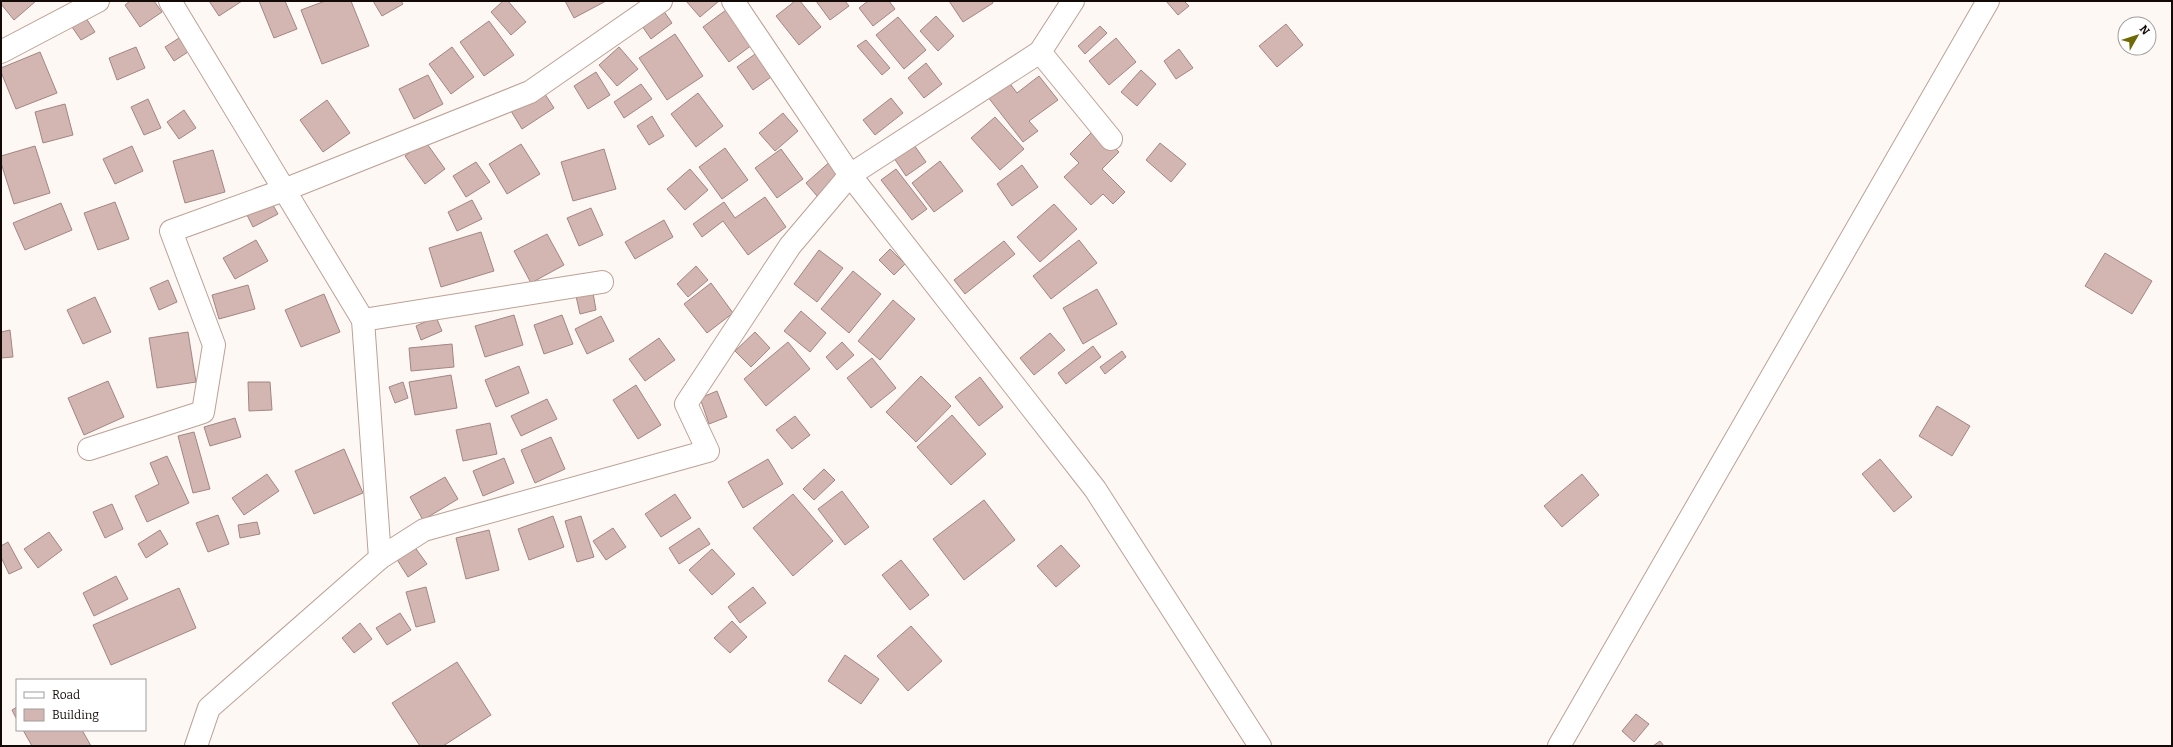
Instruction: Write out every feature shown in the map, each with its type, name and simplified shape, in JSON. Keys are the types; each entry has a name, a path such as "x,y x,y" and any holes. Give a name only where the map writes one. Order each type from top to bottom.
{"street":[{"path":"1,52 98,1"},
{"path":"170,1 363,320 380,558"},
{"path":"89,449 203,412 214,345 171,231 284,190 530,92 661,1"},
{"path":"732,1 850,175 1095,489 1260,746"},
{"path":"196,746 209,708 380,558 424,530 708,451 686,404 790,246 850,175 1040,52 1073,1"},
{"path":"1559,746 1988,1"},
{"path":"1040,52 1112,139"},
{"path":"363,320 602,282"}],"building":[{"path":"1,1 36,1 14,20 1,4"},
{"path":"130,1 154,1 162,12 140,27 125,5"},
{"path":"209,1 242,1 219,16"},
{"path":"259,1 285,1 297,29 274,38"},
{"path":"325,1 351,1 369,46 322,64 301,10"},
{"path":"373,1 401,1 403,4 382,16"},
{"path":"503,1 508,1 526,22 511,35 491,12"},
{"path":"565,1 606,1 574,18"},
{"path":"686,1 719,1 700,17"},
{"path":"795,1 800,1 821,27 799,45 776,16"},
{"path":"816,1 845,1 849,6 830,20"},
{"path":"868,1 889,1 895,9 873,26 859,8"},
{"path":"949,1 992,1 993,3 963,22"},
{"path":"1166,1 1184,1 1189,6 1178,15"},
{"path":"663,10 672,23 651,39 642,26"},
{"path":"726,10 752,45 729,62 703,27"},
{"path":"936,16 954,36 938,51 920,31"},
{"path":"898,17 926,50 904,69 876,35"},
{"path":"86,18 95,32 81,40 72,27"},
{"path":"489,21 514,55 484,76 460,42"},
{"path":"1286,24 1303,45 1277,67 1259,46"},
{"path":"1100,26 1107,33 1085,54 1078,46"},
{"path":"675,34 703,76 667,100 639,58"},
{"path":"179,38 188,52 174,61 165,47"},
{"path":"1116,38 1136,62 1109,85 1089,61"},
{"path":"866,40 890,68 882,75 857,46"},
{"path":"136,47 145,68 117,80 109,58"},
{"path":"452,47 474,77 451,94 429,64"},
{"path":"619,47 638,69 617,86 599,65"},
{"path":"1179,49 1193,68 1176,79 1164,61"},
{"path":"40,52 57,93 16,109 1,72 1,68"},
{"path":"758,52 774,75 753,90 737,67"},
{"path":"926,63 942,84 924,98 908,78"},
{"path":"1141,70 1156,84 1137,106 1121,92"},
{"path":"596,72 610,95 588,109 574,86"},
{"path":"428,75 443,104 414,119 399,89"},
{"path":"1039,76 1058,100 1029,121 1038,131 1023,142 984,92 1005,77 1017,93"},
{"path":"641,84 652,99 624,118 614,102"},
{"path":"543,91 554,108 522,129 511,111"},
{"path":"698,93 723,126 696,147 671,114"},
{"path":"891,98 903,113 875,135 863,120"},
{"path":"148,99 161,128 144,135 131,107"},
{"path":"327,100 350,133 323,152 300,120"},
{"path":"65,104 73,135 43,143 35,112"},
{"path":"184,110 196,128 179,139 167,122"},
{"path":"783,113 798,131 775,151 759,133"},
{"path":"652,116 664,136 649,145 637,126"},
{"path":"995,117 1024,149 1000,170 971,138"},
{"path":"1096,128 1119,152 1102,169 1125,192 1113,204 1103,194 1091,205 1064,177 1079,163 1070,154"},
{"path":"425,141 445,169 425,184 405,156"},
{"path":"912,142 926,162 906,176 892,155"},
{"path":"1160,143 1186,164 1171,182 1146,160"},
{"path":"521,144 540,174 507,194 489,164"},
{"path":"35,146 50,193 14,204 1,163 1,156"},
{"path":"132,146 143,171 115,184 103,159"},
{"path":"725,148 748,180 722,199 699,167"},
{"path":"604,149 616,189 573,201 561,162"},
{"path":"781,149 803,179 777,198 755,168"},
{"path":"213,150 225,192 185,203 173,161"},
{"path":"833,159 844,173 817,196 806,183"},
{"path":"940,161 963,191 934,212 912,183"},
{"path":"476,162 490,182 466,197 453,176"},
{"path":"1022,165 1038,187 1012,206 997,184"},
{"path":"690,169 708,190 685,210 667,189"},
{"path":"896,169 927,209 912,220 881,180"},
{"path":"765,197 786,227 748,255 723,221 702,237 693,224 724,202 735,218"},
{"path":"270,200 278,214 253,227 246,213"},
{"path":"472,200 482,219 457,231 448,212"},
{"path":"115,202 129,239 98,250 84,213"},
{"path":"61,203 72,230 25,250 13,223"},
{"path":"1054,204 1077,229 1040,262 1017,237"},
{"path":"591,208 603,235 579,246 567,218"},
{"path":"664,220 673,237 635,259 625,242"},
{"path":"481,232 494,271 441,287 429,248"},
{"path":"547,234 564,265 531,283 514,251"},
{"path":"256,240 268,261 235,279 223,258"},
{"path":"1079,240 1097,263 1051,299 1033,276"},
{"path":"1004,241 1015,254 965,294 954,280"},
{"path":"890,249 905,264 894,275 879,260"},
{"path":"819,250 843,268 817,302 794,284"},
{"path":"2105,253 2152,281 2132,314 2085,286"},
{"path":"696,266 708,280 688,297 677,284"},
{"path":"853,271 881,294 849,333 821,309"},
{"path":"168,280 177,302 159,310 150,288"},
{"path":"711,283 733,313 707,333 684,304"},
{"path":"248,285 255,309 219,319 212,295"},
{"path":"1097,289 1117,324 1083,344 1063,308"},
{"path":"593,293 596,310 580,314 576,296"},
{"path":"324,294 340,332 301,347 285,310"},
{"path":"95,297 111,332 83,344 67,310"},
{"path":"893,300 915,319 880,360 858,341"},
{"path":"801,311 826,333 810,352 784,331"},
{"path":"514,315 523,345 485,357 475,326"},
{"path":"562,315 573,344 544,354 534,325"},
{"path":"601,316 614,341 587,354 575,329"},
{"path":"436,317 442,331 421,340 416,326"},
{"path":"10,330 13,357 1,358 1,332"},
{"path":"188,332 196,382 157,388 149,338"},
{"path":"755,332 770,348 751,367 735,351"},
{"path":"1050,333 1065,350 1034,375 1020,358"},
{"path":"659,338 675,360 645,381 629,359"},
{"path":"788,342 810,369 766,406 744,379"},
{"path":"842,342 854,355 837,370 826,357"},
{"path":"452,344 454,367 411,371 409,348"},
{"path":"1093,346 1101,357 1066,384 1058,373"},
{"path":"1122,351 1126,357 1105,374 1100,367"},
{"path":"872,358 896,388 871,408 847,378"},
{"path":"519,366 529,393 496,407 485,380"},
{"path":"451,375 457,408 415,415 409,382"},
{"path":"921,376 951,406 916,442 886,412"},
{"path":"980,377 1003,407 979,426 955,397"},
{"path":"108,381 124,417 84,435 68,398"},
{"path":"248,382 270,382 272,410 249,411"},
{"path":"403,382 408,398 395,403 389,387"},
{"path":"636,385 661,425 638,439 613,400"},
{"path":"717,391 727,417 709,424 700,398"},
{"path":"547,399 557,419 521,436 511,416"},
{"path":"1937,406 1970,426 1952,456 1919,436"},
{"path":"952,415 986,454 951,485 917,447"},
{"path":"795,416 810,435 792,449 776,430"},
{"path":"235,418 241,437 210,446 204,427"},
{"path":"490,423 497,454 463,461 456,430"},
{"path":"194,432 210,489 193,493 178,436"},
{"path":"551,437 565,469 535,483 521,450"},
{"path":"344,449 363,493 314,514 295,471"},
{"path":"167,456 189,503 147,522 135,496 159,484 150,463"},
{"path":"504,458 514,483 483,496 473,471"},
{"path":"768,459 783,484 743,508 728,482"},
{"path":"1880,459 1912,497 1894,512 1862,474"},
{"path":"824,469 835,480 814,500 803,489"},
{"path":"267,474 279,491 244,515 232,498"},
{"path":"1582,474 1599,495 1562,527 1544,506"},
{"path":"445,477 458,499 423,520 410,497"},
{"path":"842,491 869,527 845,545 818,509"},
{"path":"675,494 691,518 661,537 645,514"},
{"path":"793,494 833,541 793,576 753,528"},
{"path":"984,500 1015,540 964,580 933,539"},
{"path":"112,504 123,529 105,538 93,512"},
{"path":"218,515 229,544 208,552 196,523"},
{"path":"553,516 564,547 529,560 518,529"},
{"path":"581,516 594,557 577,562 565,521"},
{"path":"257,522 260,534 240,538 238,525"},
{"path":"613,528 626,547 606,560 593,541"},
{"path":"699,528 710,544 679,564 669,548"},
{"path":"160,530 168,544 146,558 138,544"},
{"path":"489,530 499,570 466,579 456,538"},
{"path":"49,532 62,550 38,568 24,549"},
{"path":"8,542 22,568 9,574 1,557 1,546"},
{"path":"1061,545 1080,566 1056,587 1037,566"},
{"path":"414,546 427,564 408,577 396,558"},
{"path":"712,549 735,574 712,595 689,570"},
{"path":"901,560 929,595 910,610 882,575"},
{"path":"116,576 128,599 94,616 83,593"},
{"path":"426,587 435,622 416,627 406,592"},
{"path":"753,587 766,603 740,623 728,607"},
{"path":"179,588 196,628 111,665 93,625"},
{"path":"400,613 411,630 387,645 376,628"},
{"path":"732,621 747,637 730,653 714,638"},
{"path":"360,623 372,639 354,653 342,638"},
{"path":"911,626 942,661 908,691 877,656"},
{"path":"845,655 879,679 861,704 828,681"},
{"path":"457,662 491,715 443,746 420,746 392,703"},
{"path":"16,708 16,718 12,710"},
{"path":"1636,714 1649,724 1634,742 1622,731"},
{"path":"24,731 83,731 91,746 32,746"},
{"path":"1660,741 1664,746 1653,746"}]}
